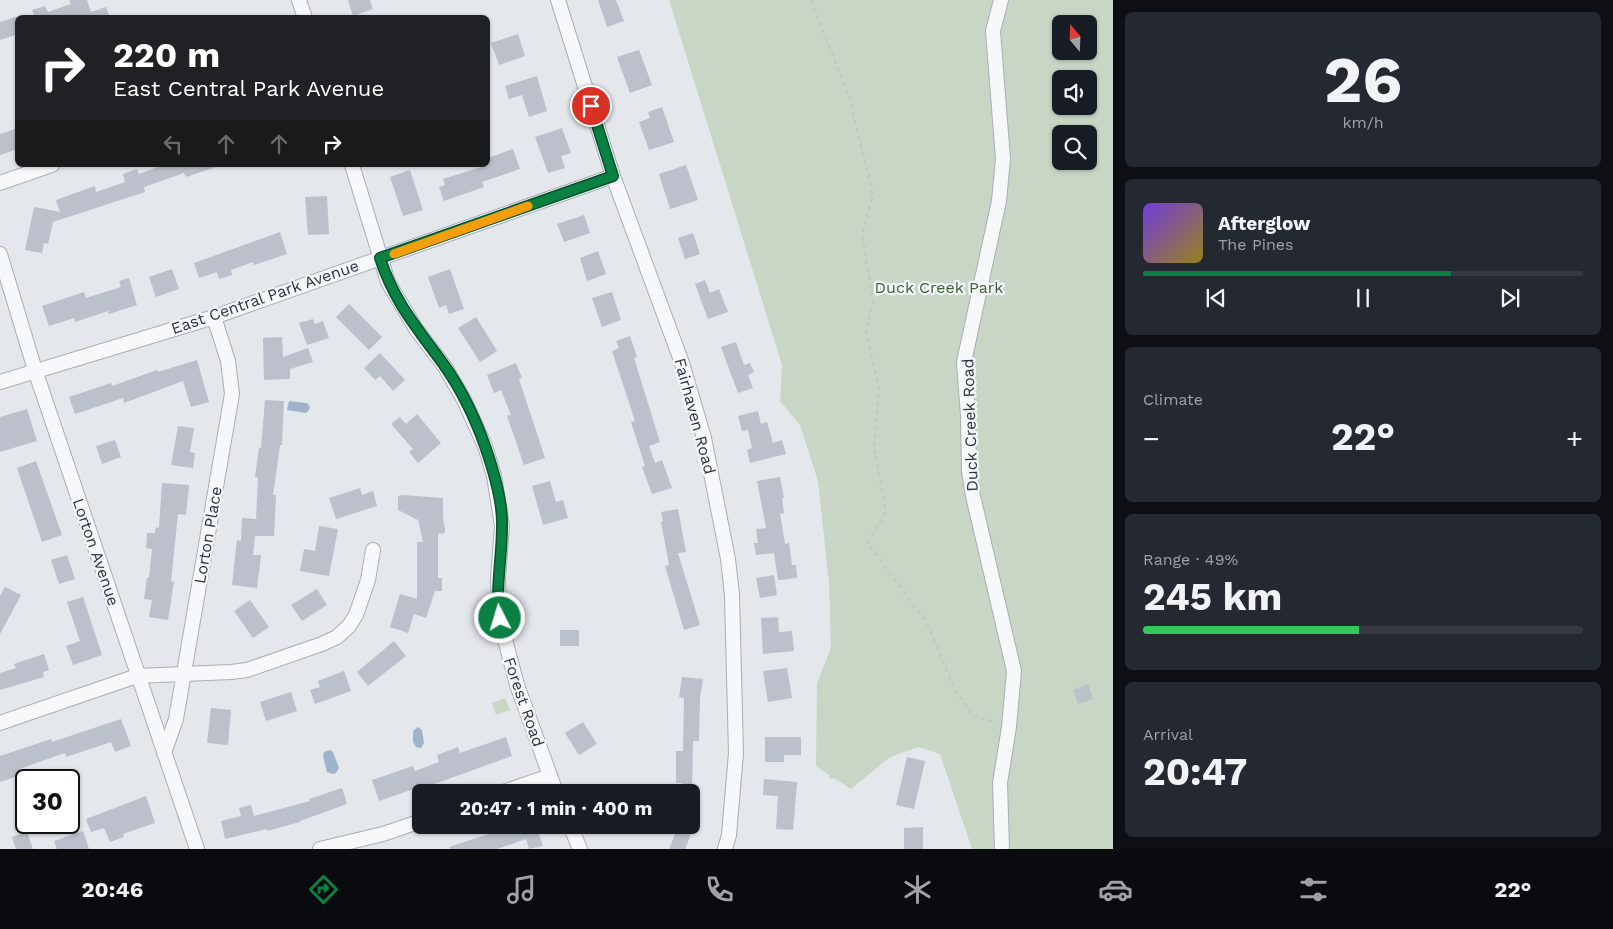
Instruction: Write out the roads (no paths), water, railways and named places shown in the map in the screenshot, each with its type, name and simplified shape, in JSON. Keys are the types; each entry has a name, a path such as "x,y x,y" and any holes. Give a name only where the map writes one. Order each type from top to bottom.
{"street":[{"path":"299,0 303,15"},
{"name":"Fairhaven Road","path":"558,0 613,176 682,363 704,438 728,559 732,595 736,753 729,834 725,849"},
{"name":"Duck Creek Road","path":"1001,0 993,31 1003,160 999,201 964,362 968,416 969,471 972,496 1014,671 1009,726 1000,783 1002,849"},
{"path":"0,183 46,167"},
{"name":"Forest Road","path":"353,167 388,282 416,330 445,367 464,400 485,446 494,476 502,526 498,578 502,628 517,685 553,784"},
{"name":"East Central Park Avenue","path":"0,382 214,317 613,176"},
{"name":"Lorton Avenue","path":"0,254 35,370 197,849"},
{"name":"Lorton Place","path":"164,753 176,718 232,394 228,361 214,317"},
{"path":"0,723 138,676 247,670 322,644 337,637 349,626 356,615 368,580 373,550"},
{"path":"526,784 550,776"},
{"path":"320,849 383,834 412,824"},
{"path":"574,834 580,849"}],"water":[{"path":"289,401 307,403 310,407 309,410 306,413 287,410"},
{"path":"418,727 422,730 424,743 421,748 416,747 413,742 413,731"},
{"path":"330,750 333,752 339,768 333,774 327,772 323,756 324,752"}],"park label":[{"name":"Duck Creek Park","path":"939,287"}]}
